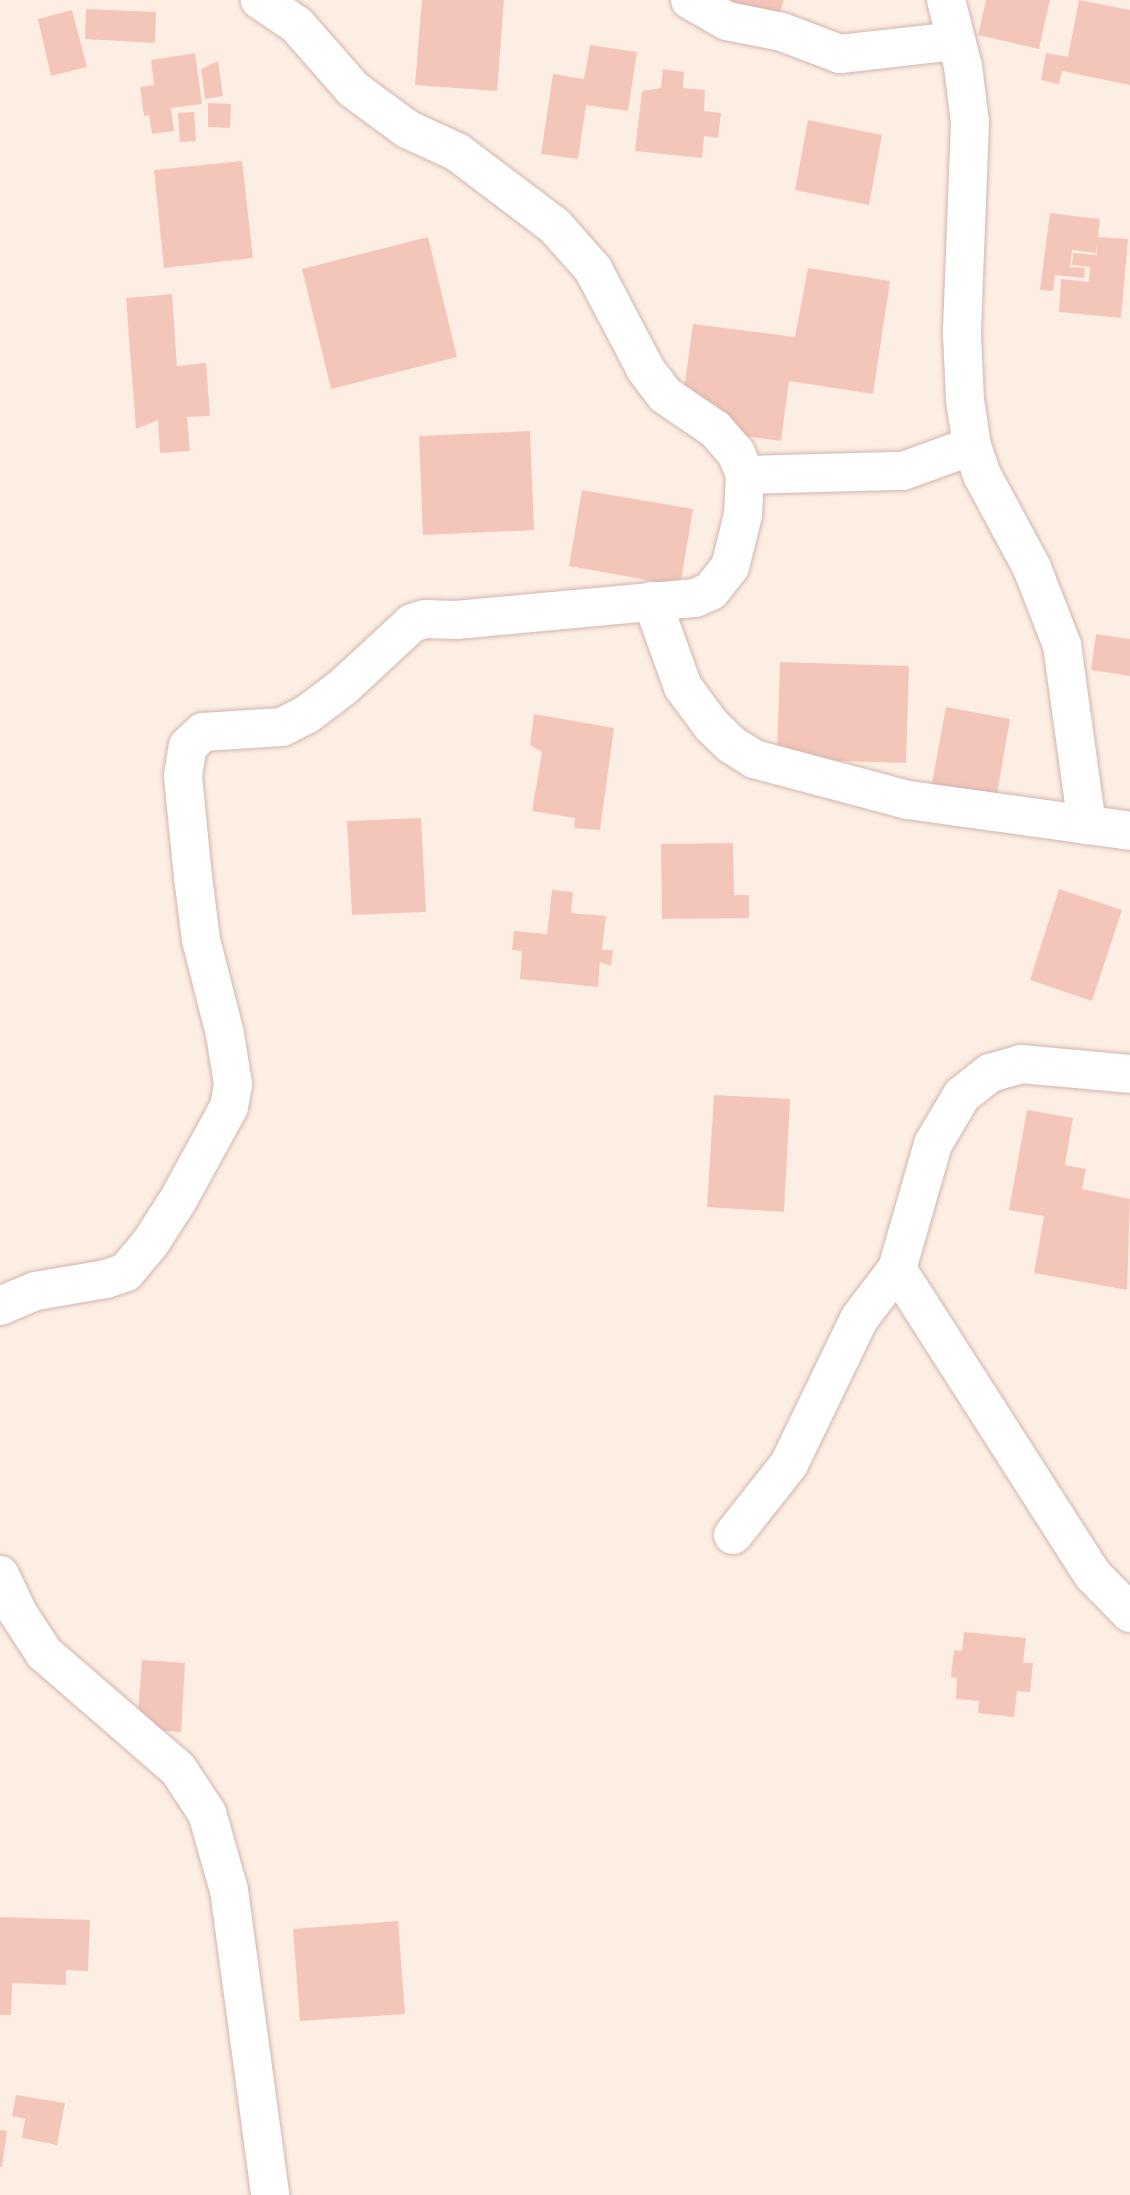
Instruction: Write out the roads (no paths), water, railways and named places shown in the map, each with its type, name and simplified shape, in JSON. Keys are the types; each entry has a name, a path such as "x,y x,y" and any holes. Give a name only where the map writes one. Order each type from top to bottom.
{"street":[{"path":"0,1306 36,1291 106,1279 126,1272 151,1242 178,1200 229,1107 233,1084 225,1034 201,940 193,877 183,776 188,746 203,732 282,727 306,715 343,687 412,623 425,619 456,620 695,598 721,582 730,567 743,515 745,475 736,453 715,429 665,395 639,357 593,269 555,226 457,152 407,129 353,89 297,25 260,0"},
{"path":"690,0 727,21 782,32 840,54 956,41"},
{"path":"946,0 970,122 962,334 965,400 972,446 982,475 1032,568 1062,645 1087,825"},
{"path":"745,475 903,471 972,446"},
{"path":"652,601 683,687 711,725 732,745 754,759 908,800 1130,831"},
{"path":"733,1535 789,1464 859,1319 897,1269 933,1144 962,1095 990,1073 1021,1064 1130,1074"},
{"path":"897,1269 1093,1575 1130,1613"},
{"path":"0,1575 18,1613 44,1653 178,1769 207,1813 229,1890 270,2195"}]}
